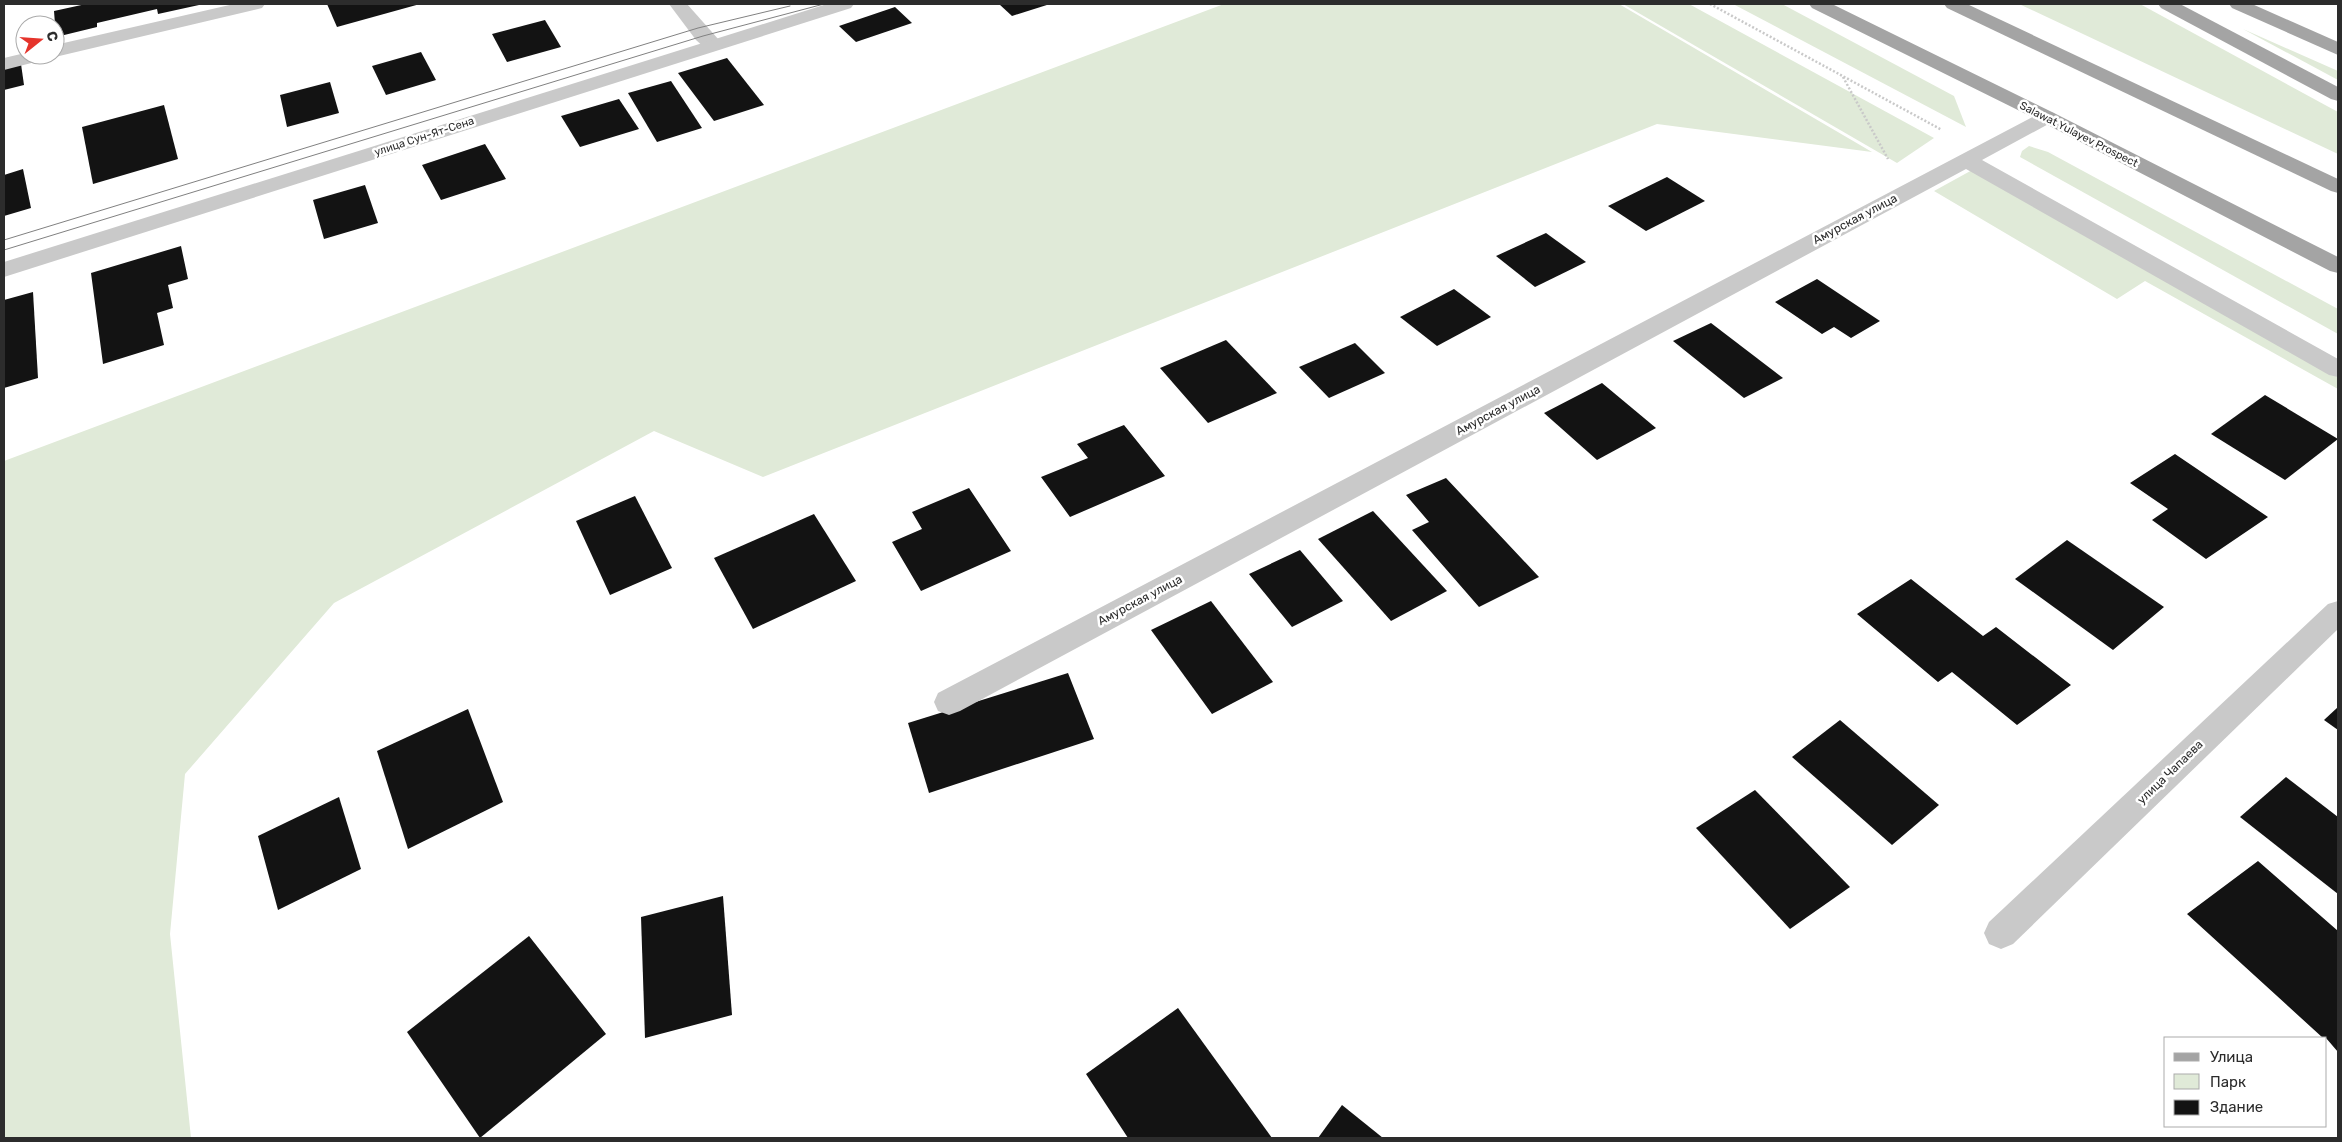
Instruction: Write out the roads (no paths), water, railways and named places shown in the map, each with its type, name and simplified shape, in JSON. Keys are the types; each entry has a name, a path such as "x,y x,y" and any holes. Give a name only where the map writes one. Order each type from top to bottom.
{"main road":[{"name":"Salawat Yulayev Prospect","path":"1818,4 2047,117 2338,266"},
{"path":"1953,4 2338,187"},
{"path":"2167,4 2338,95"},
{"path":"2238,4 2338,49"}],"street":[{"path":"65,49 256,4"},
{"path":"678,4 712,44"},
{"name":"улица Сун-Ят-Сена","path":"4,270 712,44 844,4"},
{"name":"Амурская улица","path":"949,702 2047,117"},
{"path":"1966,160 2338,369"},
{"name":"улица Чапаева","path":"2001,933 2338,612"}],"tram line":[{"path":"4,250 703,36 824,4"},
{"path":"4,240 698,28 790,6"}]}
